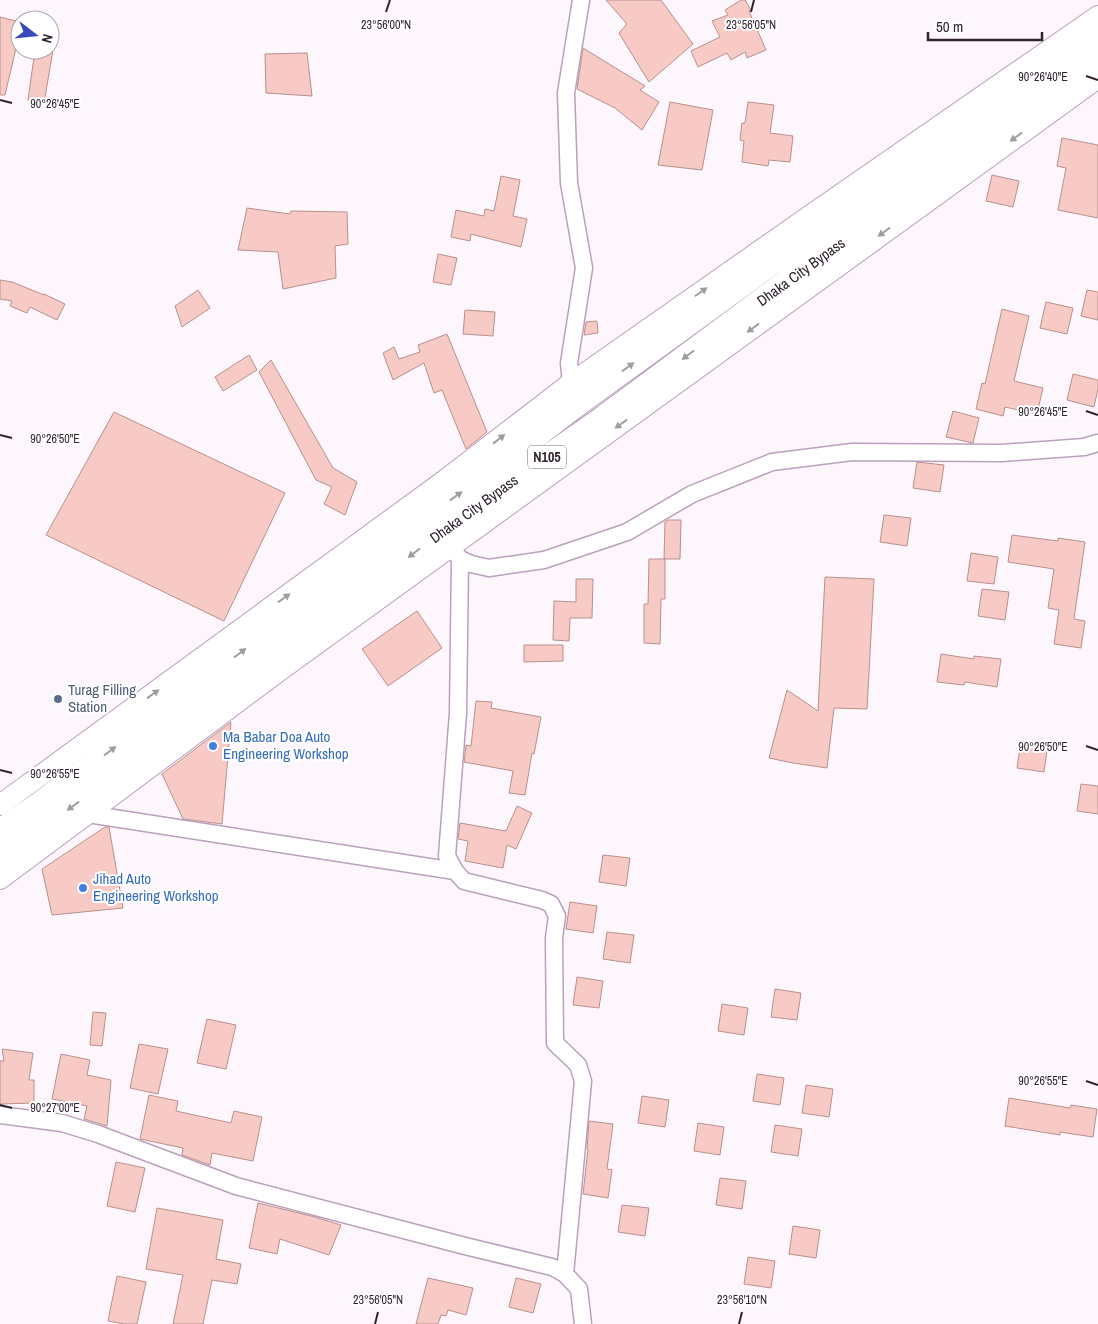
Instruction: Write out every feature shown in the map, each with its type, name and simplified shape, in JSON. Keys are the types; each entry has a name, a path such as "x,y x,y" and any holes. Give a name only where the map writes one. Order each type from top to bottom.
{"highway":[{"name":"Dhaka City Bypass","path":"0,831 37,806 260,638 460,494 576,406 808,236 1098,37"},
{"name":"Dhaka City Bypass","path":"0,858 463,516 602,419 820,257 1098,63"}],"main road":[{"path":"0,804 445,480 571,383 1098,16"},
{"path":"0,879 282,669 455,553 1098,78"}],"street":[{"path":"571,383 569,363 584,268 569,183 566,93 581,0"},
{"path":"455,553 471,564 489,568 544,560 627,532 692,494 772,462 852,452 1002,453 1084,447 1098,443"},
{"path":"455,553 458,713 447,856 454,871 464,881 542,900 552,904 557,916 554,938 554,1043 578,1065 583,1082 565,1274"},
{"path":"88,814 454,871"},
{"path":"0,1115 62,1123 98,1134 236,1186 552,1267 565,1274 579,1289 583,1324"}],"building":[{"path":"606,0 661,0 693,44 649,82 619,33 627,24"},
{"path":"741,0 745,0 751,10 749,11 766,50 747,58 745,52 731,60 727,53 698,67 691,51 720,37 712,21 728,15 725,10"},
{"path":"0,17 10,20 10,60 13,60 5,95 0,95"},
{"path":"583,48 645,86 640,90 659,102 642,130 615,108 577,89"},
{"path":"307,53 312,96 266,93 265,54"},
{"path":"34,60 51,60 44,103 28,100"},
{"path":"670,102 713,110 702,170 658,165"},
{"path":"748,102 774,105 770,133 793,136 790,162 769,160 768,166 742,162 744,141 740,140 742,123 745,123"},
{"path":"1062,138 1098,145 1098,218 1058,210 1066,168 1057,166"},
{"path":"992,175 1019,181 1013,207 986,201"},
{"path":"501,176 520,180 513,216 527,219 521,247 471,234 470,241 451,237 456,210 484,216 485,209 494,211"},
{"path":"247,208 290,214 291,211 347,212 348,244 335,246 336,278 283,289 278,252 238,250"},
{"path":"438,254 457,258 451,285 433,282"},
{"path":"0,280 12,282 65,304 57,320 30,307 27,313 10,306 12,301 0,299"},
{"path":"198,290 210,308 182,327 175,306"},
{"path":"1087,290 1098,292 1098,320 1081,316"},
{"path":"1046,302 1073,308 1067,334 1040,328"},
{"path":"1002,309 1029,316 1014,381 1043,388 1037,414 1005,407 1003,416 976,409 982,383 985,384"},
{"path":"465,310 495,312 493,336 463,334"},
{"path":"597,321 598,333 584,335 586,322"},
{"path":"447,334 487,432 466,449 442,390 434,393 424,363 393,380 383,353 394,347 399,359 420,352 418,345"},
{"path":"249,355 257,370 223,391 215,377"},
{"path":"271,360 333,468 357,482 345,515 324,504 332,487 316,480 259,372"},
{"path":"1073,374 1098,380 1094,407 1067,400"},
{"path":"953,411 979,418 973,443 946,437"},
{"path":"114,412 285,493 224,621 46,535"},
{"path":"917,462 944,465 940,492 913,488"},
{"path":"884,515 911,518 907,546 880,542"},
{"path":"668,520 681,520 680,559 664,559 665,522"},
{"path":"1012,535 1058,541 1058,538 1085,542 1074,619 1085,621 1081,648 1054,644 1059,610 1048,608 1054,569 1008,562"},
{"path":"971,553 998,557 994,584 967,581"},
{"path":"649,559 665,559 665,599 661,599 660,644 644,643 644,604 648,604"},
{"path":"825,577 874,579 867,709 834,708 827,768 769,758 787,690 818,711"},
{"path":"576,579 593,579 592,618 570,618 569,641 553,640 554,601 576,602"},
{"path":"982,589 1009,592 1005,620 978,616"},
{"path":"417,611 442,648 388,686 362,649"},
{"path":"524,645 563,645 563,661 524,662"},
{"path":"941,654 974,659 974,656 1001,659 997,687 965,682 964,685 937,682"},
{"path":"476,701 492,702 491,708 541,717 534,754 532,753 525,795 509,793 513,771 464,762 466,745 471,746"},
{"name":"Ma Babar Doa Auto Engineering Workshop","path":"231,722 222,824 183,819 162,774"},
{"path":"1021,741 1048,744 1044,772 1017,768"},
{"path":"1081,784 1098,786 1098,814 1077,811"},
{"path":"517,806 532,813 516,849 507,845 503,868 465,861 468,841 458,839 460,823 506,831"},
{"name":"Jihad Auto Engineering Workshop","path":"105,827 109,827 123,908 52,915 42,869"},
{"path":"603,855 630,858 626,886 599,882"},
{"path":"570,902 597,906 593,933 566,929"},
{"path":"607,932 634,935 630,963 603,959"},
{"path":"577,977 603,981 599,1008 573,1005"},
{"path":"775,989 801,993 797,1020 771,1017"},
{"path":"722,1004 748,1008 744,1035 718,1031"},
{"path":"93,1012 106,1013 102,1046 90,1045"},
{"path":"207,1019 236,1025 226,1069 197,1063"},
{"path":"139,1044 168,1049 158,1094 130,1088"},
{"path":"2,1049 33,1053 29,1080 34,1080 34,1103 0,1104 0,1061 4,1061"},
{"path":"61,1054 90,1060 87,1075 111,1080 107,1126 84,1119 87,1106 52,1099"},
{"path":"757,1074 784,1078 780,1105 753,1101"},
{"path":"806,1085 833,1089 829,1117 802,1113"},
{"path":"149,1095 178,1101 176,1111 231,1123 234,1111 262,1117 253,1161 212,1153 210,1165 182,1155 183,1148 140,1139"},
{"path":"642,1096 669,1100 665,1127 638,1123"},
{"path":"1009,1098 1070,1108 1071,1105 1097,1109 1093,1137 1060,1132 1060,1135 1005,1126"},
{"path":"589,1121 613,1124 607,1169 612,1170 608,1198 583,1194"},
{"path":"698,1123 724,1127 720,1155 694,1151"},
{"path":"775,1125 802,1129 798,1156 771,1152"},
{"path":"116,1162 145,1168 135,1212 107,1206"},
{"path":"720,1178 746,1181 742,1209 716,1205"},
{"path":"258,1203 341,1225 329,1255 280,1239 277,1254 249,1248"},
{"path":"622,1205 649,1208 645,1236 618,1232"},
{"path":"157,1208 223,1220 216,1259 241,1264 237,1284 212,1280 203,1324 173,1324 183,1275 146,1269"},
{"path":"793,1226 820,1230 816,1258 789,1254"},
{"path":"748,1257 775,1261 771,1288 744,1284"},
{"path":"117,1276 146,1282 137,1324 108,1321"},
{"path":"428,1278 473,1288 466,1315 448,1310 446,1316 441,1315 438,1324 416,1324"},
{"path":"516,1278 541,1284 533,1313 509,1307"}],"place":[{"name":"Turag Filling Station","path":"58,699"},
{"name":"Ma Babar Doa Auto Engineering Workshop","path":"213,746"},
{"name":"Jihad Auto Engineering Workshop","path":"83,888"}]}
